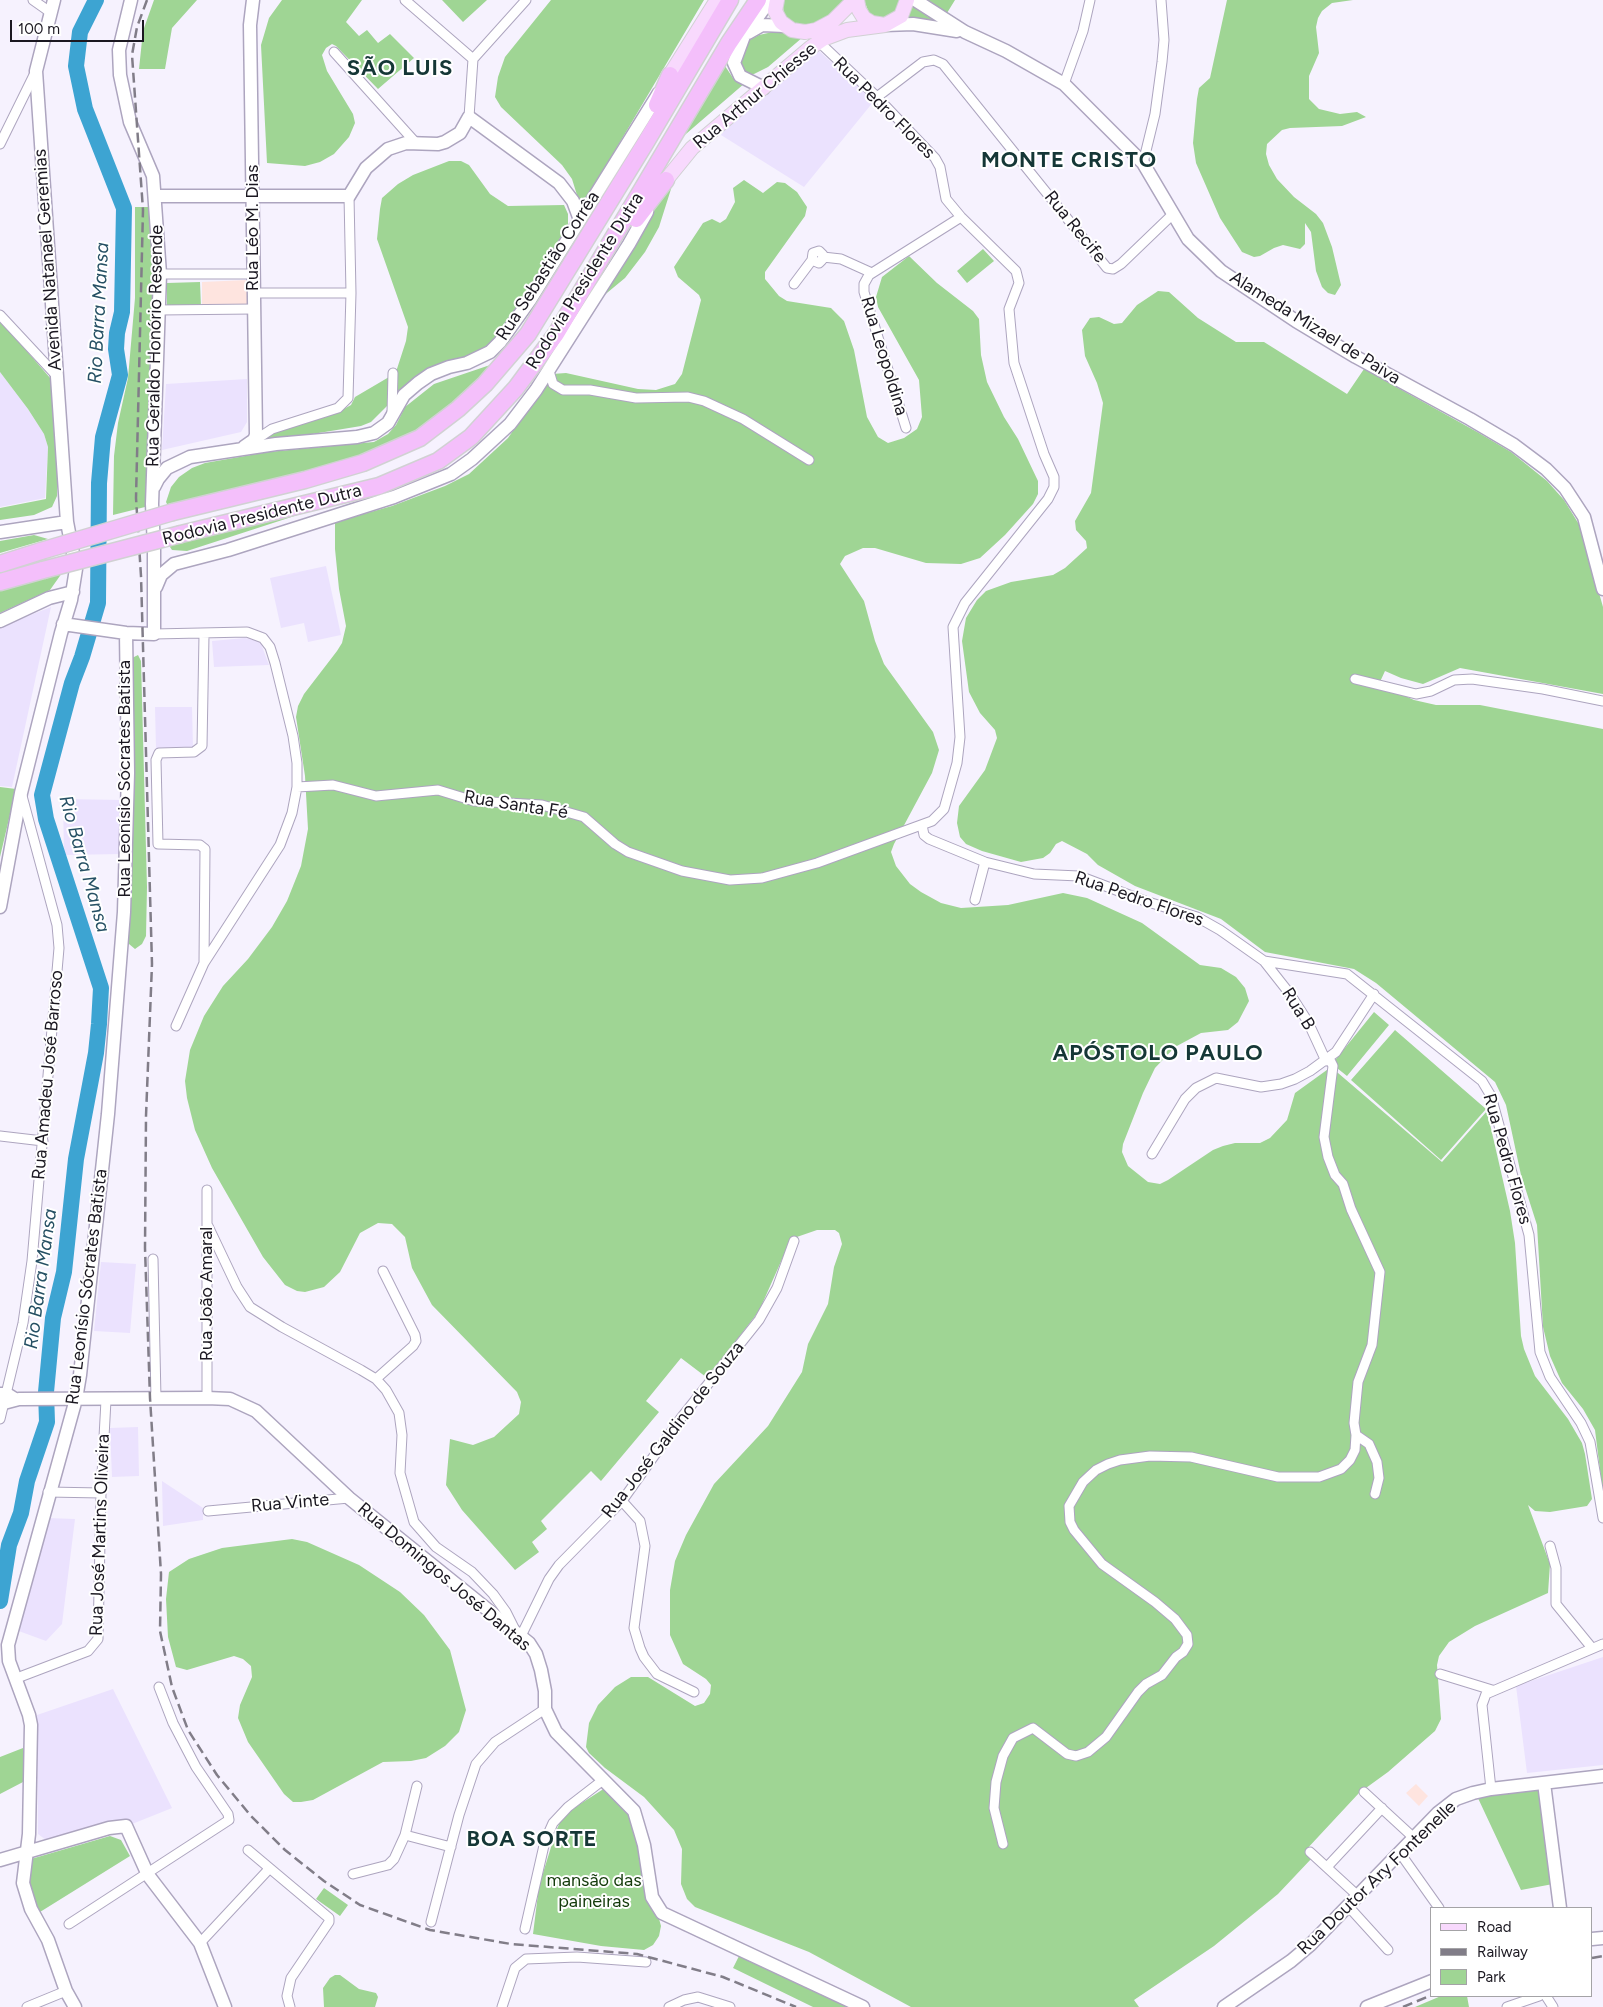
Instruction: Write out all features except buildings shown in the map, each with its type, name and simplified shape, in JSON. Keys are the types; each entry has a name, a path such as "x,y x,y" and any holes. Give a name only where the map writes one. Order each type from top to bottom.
{"highway":[{"name":"Rodovia Presidente Dutra","path":"0,564 173,512 336,472 396,450 441,424 485,384 528,334 730,0"},
{"name":"Rodovia Presidente Dutra","path":"0,582 181,534 379,486 438,461 471,437 521,381 556,334 729,43 758,0"},
{"path":"602,212 610,193 638,146 670,75"},
{"path":"556,334 574,312 592,281 628,233 646,204 666,180"},
{"path":"0,558 22,550 41,551"}],"main road":[{"name":"Rua Sebastião Corrêa","path":"670,75 717,0"},
{"path":"777,0 777,16 785,26 800,31 816,30 833,21 855,0 864,18 872,23 884,25 901,16 907,0"},
{"name":"Rua Arthur Chiesse","path":"666,180 692,148 764,88 791,62 819,42 856,28 884,25"}],"street":[{"path":"33,0 52,6"},
{"name":"Rua Geraldo Honório Resende","path":"131,0 119,50 121,87 130,122 153,176 156,196 160,274 152,504 154,634"},
{"name":"Rua Léo M. Dias","path":"248,446 256,435 250,25 253,0"},
{"path":"404,0 473,59"},
{"path":"248,446 272,429 338,408 346,403 349,396 351,293 348,196 366,168 388,149 415,142 438,144 460,133 469,117 473,59 526,0"},
{"path":"764,88 747,81 736,70 736,52 744,36 770,0"},
{"path":"915,0 965,32"},
{"path":"1064,84 1083,31 1090,0"},
{"path":"1143,164 1155,114 1162,62 1164,40 1161,0"},
{"name":"Avenida Natanael Geremias","path":"0,907 21,793 63,624 73,592 76,565 67,522 63,443 55,374 36,71 52,6"},
{"path":"884,25 913,24 965,32"},
{"path":"744,36 762,25 785,26"},
{"name":"Alameda Mizael de Paiva","path":"965,32 1006,51 1064,84 1143,164 1188,239 1221,271 1296,322 1356,358 1470,419 1514,445 1546,469 1565,488 1582,511 1591,538 1603,589"},
{"name":"Rua Pedro Flores","path":"819,42 877,97 935,158 940,167 944,195 961,217 1013,267 1018,275 1019,283 1009,309 1014,363 1055,484 1051,494 1037,514 965,603 955,620 952,634 960,737 957,762 944,809 938,816 922,825 924,835 929,839 984,862 1034,874 1079,876 1145,901 1198,917 1264,961 1343,972 1352,976 1476,1076 1491,1096 1528,1235 1540,1352 1553,1383 1581,1423 1588,1437 1603,1518"},
{"path":"334,52 415,142"},
{"name":"Rua Recife","path":"877,97 923,62 931,60 944,64 1107,268 1113,269 1121,264 1173,214"},
{"path":"0,144 36,71"},
{"name":"Rua Sebastião Corrêa","path":"153,490 160,475 180,460 248,446 367,435 381,429 392,416 404,395 424,378 449,366 468,363 483,356 500,342 530,300 670,75"},
{"path":"469,117 559,183 573,201 580,220"},
{"path":"154,600 161,575 170,566 394,497 451,474 492,443 524,407 548,371 629,244 666,180"},
{"path":"156,196 348,196"},
{"name":"Rua Leopoldina","path":"906,428 864,292 865,281 872,273 961,217"},
{"path":"794,284 812,260 819,262 823,256 841,259 872,273"},
{"path":"160,274 253,274"},
{"path":"254,293 351,293"},
{"path":"158,310 254,309"},
{"path":"0,315 55,374"},
{"path":"548,371 553,384 563,390 590,390 636,398 688,397 704,401 743,419 809,460"},
{"path":"392,416 393,373"},
{"path":"0,532 67,522"},
{"path":"154,547 162,560 186,561"},
{"path":"0,621 49,598 73,592"},
{"path":"63,624 126,633 204,635 236,632 254,634 263,638 270,647 293,736 297,787 292,813 280,845 204,963 176,1026"},
{"name":"Rua Leonísio Sócrates Batista","path":"75,2007 66,1991 48,1940 24,1889 16,1857 29,1828 31,1724 17,1678 9,1660 8,1645 48,1492 69,1400 108,1114 124,912 128,773 126,633"},
{"path":"204,635 202,746 194,752 160,753 156,760 158,844 200,845 205,849 204,963"},
{"path":"1355,679 1416,694 1431,691 1454,680 1472,679 1544,688 1603,701"},
{"name":"Rua Santa Fé","path":"297,787 333,786 376,796 438,790 474,801 542,805 584,817 615,844 628,852 682,871 730,880 762,878 788,871 922,825"},
{"name":"Rua Amadeu José Barroso","path":"0,1419 8,1399 31,1270 59,948 57,925 21,793"},
{"path":"975,900 984,862"},
{"path":"204,938 218,942"},
{"name":"Rua B","path":"1003,1844 994,1808 996,1782 1003,1756 1013,1738 1033,1728 1068,1754 1076,1756 1088,1752 1106,1737 1138,1692 1146,1684 1162,1676 1176,1657 1186,1649 1188,1644 1187,1635 1175,1619 1155,1602 1102,1564 1074,1530 1070,1522 1069,1506 1083,1482 1096,1470 1108,1464 1120,1460 1150,1456 1191,1457 1278,1477 1319,1477 1336,1472 1346,1464 1355,1450 1356,1435 1354,1423 1358,1382 1372,1345 1380,1272 1351,1209 1343,1184 1335,1174 1328,1157 1324,1137 1333,1068 1290,994 1264,961"},
{"path":"1152,1154 1185,1099 1204,1083 1216,1078 1251,1086 1276,1086 1295,1080 1327,1059 1342,1045 1374,994"},
{"path":"0,1136 43,1141"},
{"name":"Rua João Amaral","path":"207,1190 207,1398"},
{"path":"208,1226 237,1287 250,1307 376,1379 386,1390 399,1412 402,1435 400,1474 414,1522 436,1547 472,1572 493,1594 518,1634"},
{"name":"Rua José Galdino de Souza","path":"518,1634 559,1565 622,1501 681,1418 764,1313 777,1288 794,1241"},
{"path":"153,1259 156,1398"},
{"path":"376,1379 416,1341 415,1335 382,1271"},
{"name":"Rua Domingos José Dantas","path":"8,1399 230,1399 256,1411 349,1498 518,1634 536,1654 542,1670 545,1709 556,1732 603,1780 628,1802 637,1818 652,1897 662,1913 863,2007"},
{"name":"Rua José Martins Oliveira","path":"17,1678 88,1650 97,1642 99,1636 101,1493 106,1400"},
{"path":"1356,1435 1369,1444 1377,1462 1376,1494"},
{"path":"48,1492 101,1493"},
{"name":"Rua Vinte","path":"208,1511 349,1498"},
{"path":"622,1501 640,1521 645,1546 634,1628 640,1648 644,1657 658,1674 694,1692"},
{"path":"1550,1546 1556,1568 1558,1607 1592,1648"},
{"path":"1491,1789 1482,1705 1484,1697 1492,1690 1603,1644"},
{"path":"1440,1674 1492,1690"},
{"path":"70,1924 148,1875 229,1820 228,1814 196,1767 173,1723 159,1687"},
{"path":"431,1922 471,1776 476,1764 495,1742 545,1709"},
{"name":"Rua Doutor Ary Fontenelle","path":"1224,2007 1291,1961 1310,1945 1400,1852 1450,1804 1468,1794 1491,1789 1603,1776"},
{"path":"525,1930 545,1841 553,1823 568,1807 603,1780"},
{"path":"1544,1783 1560,1907"},
{"path":"352,1874 391,1863 405,1835 418,1786"},
{"path":"1364,1792 1414,1838"},
{"path":"1327,1867 1382,1808"},
{"path":"16,1857 50,1845 124,1825 127,1827 148,1875 200,1943 224,2007"},
{"path":"29,1828 37,1842 50,1845"},
{"path":"405,1835 451,1847"},
{"path":"248,1850 329,1918 328,1924 291,1978 287,1996 290,2007"},
{"path":"1310,1852 1358,1896"},
{"path":"1400,1852 1438,1907"},
{"path":"200,1943 269,1869"},
{"path":"1348,1906 1388,1950"},
{"path":"502,2007 515,1968 526,1959 534,1957 577,1957 646,1962"},
{"path":"1368,2007 1430,1982"},
{"path":"27,2007 66,1991"},
{"path":"669,2007 684,2000 698,1997 730,2007"},
{"path":"1507,2007 1536,1997"}],"shaded area":[{"path":"818,50 874,101 804,187 721,135 734,115"},
{"path":"247,280 247,304 202,307 202,282"},
{"path":"0,372 44,434 48,447 45,498 0,507"},
{"path":"247,379 247,422 241,432 162,450 166,384"},
{"path":"326,566 341,635 308,642 304,623 281,628 270,578"},
{"path":"51,607 12,787 0,786 0,627"},
{"path":"245,638 260,641 269,665 214,667 212,641"},
{"path":"155,707 192,707 193,748 156,749"},
{"path":"63,799 123,800 122,854 64,855"},
{"path":"101,1262 136,1264 130,1333 94,1331"},
{"path":"138,1427 139,1476 112,1477 110,1428"},
{"path":"162,1481 203,1508 203,1520 163,1526"},
{"path":"47,1518 75,1519 62,1624 46,1641 16,1630"},
{"path":"1603,1657 1603,1765 1527,1773 1516,1686"},
{"path":"113,1689 172,1808 132,1824 116,1823 46,1840 38,1834 37,1715"},
{"path":"1416,1784 1428,1796 1419,1806 1406,1793"}],"green space":[{"path":"154,0 197,0 172,28 165,69 139,69 143,31"},
{"path":"282,0 362,0 346,22 359,36 367,30 378,43 390,34 414,58 378,89 336,46 332,44 326,48 322,55 327,71 353,114 355,123 349,137 334,154 320,162 305,166 267,163 261,45 269,18"},
{"path":"442,0 487,0 463,22"},
{"path":"551,0 704,0 581,208 572,179 562,165 501,107 495,97 498,77 505,57"},
{"path":"782,0 847,0 834,14 813,28 792,25 784,14"},
{"path":"864,0 901,0 900,7 892,17 880,19 869,13"},
{"path":"927,0 955,0 947,13"},
{"path":"1227,0 1353,0 1332,3 1322,11 1318,18 1316,27 1319,53 1309,76 1309,99 1319,109 1340,114 1357,112 1366,117 1342,126 1282,130 1267,144 1266,154 1269,165 1277,179 1294,197 1316,214 1323,223 1332,247 1341,285 1335,295 1328,293 1322,287 1316,271 1311,232 1305,223 1305,244 1300,249 1283,245 1254,257 1242,252 1220,218 1196,163 1193,143 1199,88 1210,78"},
{"path":"912,4 924,14 935,21 905,20"},
{"path":"777,31 803,37 768,67 754,74 747,74 739,67 748,41 759,35"},
{"path":"725,66 733,78 745,83 672,146"},
{"path":"449,161 461,161 469,165 490,194 508,206 564,205 568,214 568,225 515,312 491,345 402,390 396,396 395,375 406,341 408,327 377,239 382,198 398,184 413,175"},
{"path":"672,176 671,189 659,227 645,252 625,278 596,302"},
{"path":"744,180 763,193 777,182 785,183 797,192 807,207 805,216 765,272 765,279 779,296 787,301 831,308 844,321 854,350 867,417 878,437 888,443 904,438 917,429 922,417 919,380 878,307 876,297 882,277 909,256 937,283 973,311 979,319 981,355 987,382 1038,481 1038,494 1033,504 1005,535 980,558 961,564 926,563 875,548 863,548 845,556 840,564 864,601 875,641 884,664 933,732 939,750 932,773 891,852 896,866 910,884 921,892 941,903 961,908 1008,905 1063,893 1087,898 1142,923 1200,965 1221,968 1236,977 1245,988 1249,1001 1238,1022 1228,1030 1201,1033 1175,1047 1155,1068 1143,1093 1123,1144 1122,1152 1128,1166 1148,1182 1160,1184 1213,1150 1223,1146 1235,1143 1260,1143 1270,1138 1287,1120 1295,1093 1331,1067 1442,1162 1487,1111 1510,1211 1515,1243 1521,1336 1524,1349 1535,1376 1568,1419 1582,1443 1585,1454 1592,1499 1587,1506 1550,1512 1535,1511 1528,1505 1550,1564 1548,1593 1475,1626 1449,1642 1439,1656 1437,1665 1441,1719 1435,1731 1388,1772 1359,1793 1305,1851 1312,1858 1278,1894 1214,1946 1134,2000 1139,2007 911,2007 809,1952 695,1907 687,1899 681,1884 682,1849 674,1830 644,1797 605,1768 589,1753 586,1747 589,1723 598,1705 615,1687 631,1677 648,1677 695,1706 704,1703 710,1694 711,1685 706,1679 683,1664 670,1635 670,1590 675,1561 686,1535 714,1484 768,1426 802,1372 808,1344 828,1304 834,1267 842,1244 839,1233 835,1230 817,1230 791,1239 759,1311 725,1355 706,1377 681,1358 646,1401 659,1412 601,1481 591,1471 541,1521 547,1529 532,1542 539,1552 515,1570 462,1510 446,1485 450,1439 473,1445 494,1437 519,1414 521,1402 517,1392 432,1305 412,1268 405,1237 392,1224 378,1223 360,1233 340,1272 324,1287 305,1292 297,1291 285,1285 263,1257 212,1168 195,1130 187,1098 185,1081 190,1050 204,1016 223,986 248,959 272,927 287,901 301,866 308,829 305,776 296,717 298,706 304,694 342,643 346,626 339,589 335,549 335,522 392,506 445,486 469,474 508,438 552,374 566,373 638,389 656,390 675,384 682,374 701,300 699,295 678,277 674,267 703,223 712,219 720,223 726,219 735,202 733,188"},
{"path":"135,207 150,207 154,282 145,507 113,515 114,456 118,423 128,378 135,298"},
{"path":"983,249 994,261 967,283 957,271"},
{"path":"200,282 201,307 167,308 167,283"},
{"path":"1158,291 1169,292 1198,318 1236,342 1264,342 1347,394 1364,369 1479,433 1511,452 1547,481 1564,500 1580,526 1603,607 1603,694 1460,668 1423,684 1385,671 1379,684 1414,700 1436,705 1480,705 1603,729 1603,1494 1595,1430 1583,1409 1562,1383 1550,1356 1543,1327 1537,1225 1521,1175 1506,1105 1495,1082 1376,983 1354,969 1265,952 1221,919 1135,886 1098,865 1087,854 1062,841 1056,844 1050,853 1043,858 1021,862 982,851 966,844 960,837 957,823 959,806 985,770 997,738 995,730 980,713 969,692 962,641 966,618 977,600 986,591 1011,582 1053,575 1065,568 1087,548 1086,541 1076,530 1075,521 1091,493 1103,403 1097,383 1085,356 1082,330 1090,318 1099,317 1114,324 1122,323 1137,305"},
{"path":"0,320 51,379 58,466 57,496 52,507 34,515 0,520 0,508 46,499 48,447 44,434 28,409 0,372"},
{"path":"496,363 464,397 408,437 355,460 168,506 166,502 171,487 179,477 192,468 205,463 268,452 374,442 388,434 396,425 405,407 434,384"},
{"path":"389,377 387,406 371,422 361,426 264,442 272,433 342,410 351,405 355,397"},
{"path":"316,509 187,551 172,550 170,547 171,543"},
{"path":"34,535 48,539 0,553 0,541"},
{"path":"62,573 50,590 0,613 0,589"},
{"path":"138,655 141,661 147,887 146,936 142,944 135,949 129,944 129,937 132,658"},
{"path":"0,787 16,789 0,857"},
{"path":"1374,1012 1389,1025 1347,1076 1332,1064"},
{"path":"1395,1030 1486,1109 1441,1160 1351,1080"},
{"path":"292,1539 307,1542 359,1565 400,1592 424,1615 450,1650 466,1710 459,1732 445,1746 426,1758 411,1761 383,1762 313,1800 301,1802 293,1802 284,1794 248,1742 238,1718 240,1705 252,1677 251,1666 243,1659 234,1656 187,1670 176,1667 168,1637 166,1599 169,1572 189,1559 222,1548"},
{"path":"23,1748 23,1782 0,1794 0,1757"},
{"name":"mansão das paineiras","path":"605,1788 628,1807 661,1926 659,1936 653,1945 644,1950 601,1946 533,1934 539,1886 556,1831 562,1818"},
{"path":"1542,1788 1553,1884 1521,1890 1477,1796"},
{"path":"110,1836 121,1840 130,1856 40,1912 28,1885 31,1859"},
{"path":"324,1888 348,1905 340,1916 316,1899"},
{"path":"740,1954 852,2007 813,2007 733,1968"},
{"path":"340,1975 359,1989 376,1993 378,1997 375,2007 324,2007 323,1988 330,1978"},
{"path":"1439,1997 1467,1997 1469,2007 1415,2007"}],"waterway":[{"name":"Rio Barra Mansa","path":"0,1601 9,1545 21,1513 27,1481 47,1422 46,1392 53,1318 64,1272 76,1159 96,1053 99,1024 101,988 46,819 42,795 72,683 98,603 99,483 103,437 120,375 116,349 117,333 122,312 124,208 85,109 76,66 80,32 96,0"}],"railway":[{"path":"147,0 137,27 132,55 143,210 136,498 141,576 152,964 146,1116 145,1248 150,1398 161,1574 160,1631 172,1687 188,1730 217,1775 251,1816 285,1850 324,1881 360,1905 430,1930 511,1944 637,1954 723,1977 796,2007"},
{"path":"1593,1958 1603,1956"},
{"path":"1403,2007 1430,1996"}],"district":[{"name":"SÃO LUIS","path":"400,69"},
{"name":"MONTE CRISTO","path":"1069,161"},
{"name":"APÓSTOLO PAULO","path":"1158,1054"},
{"name":"BOA SORTE","path":"532,1840"}]}
